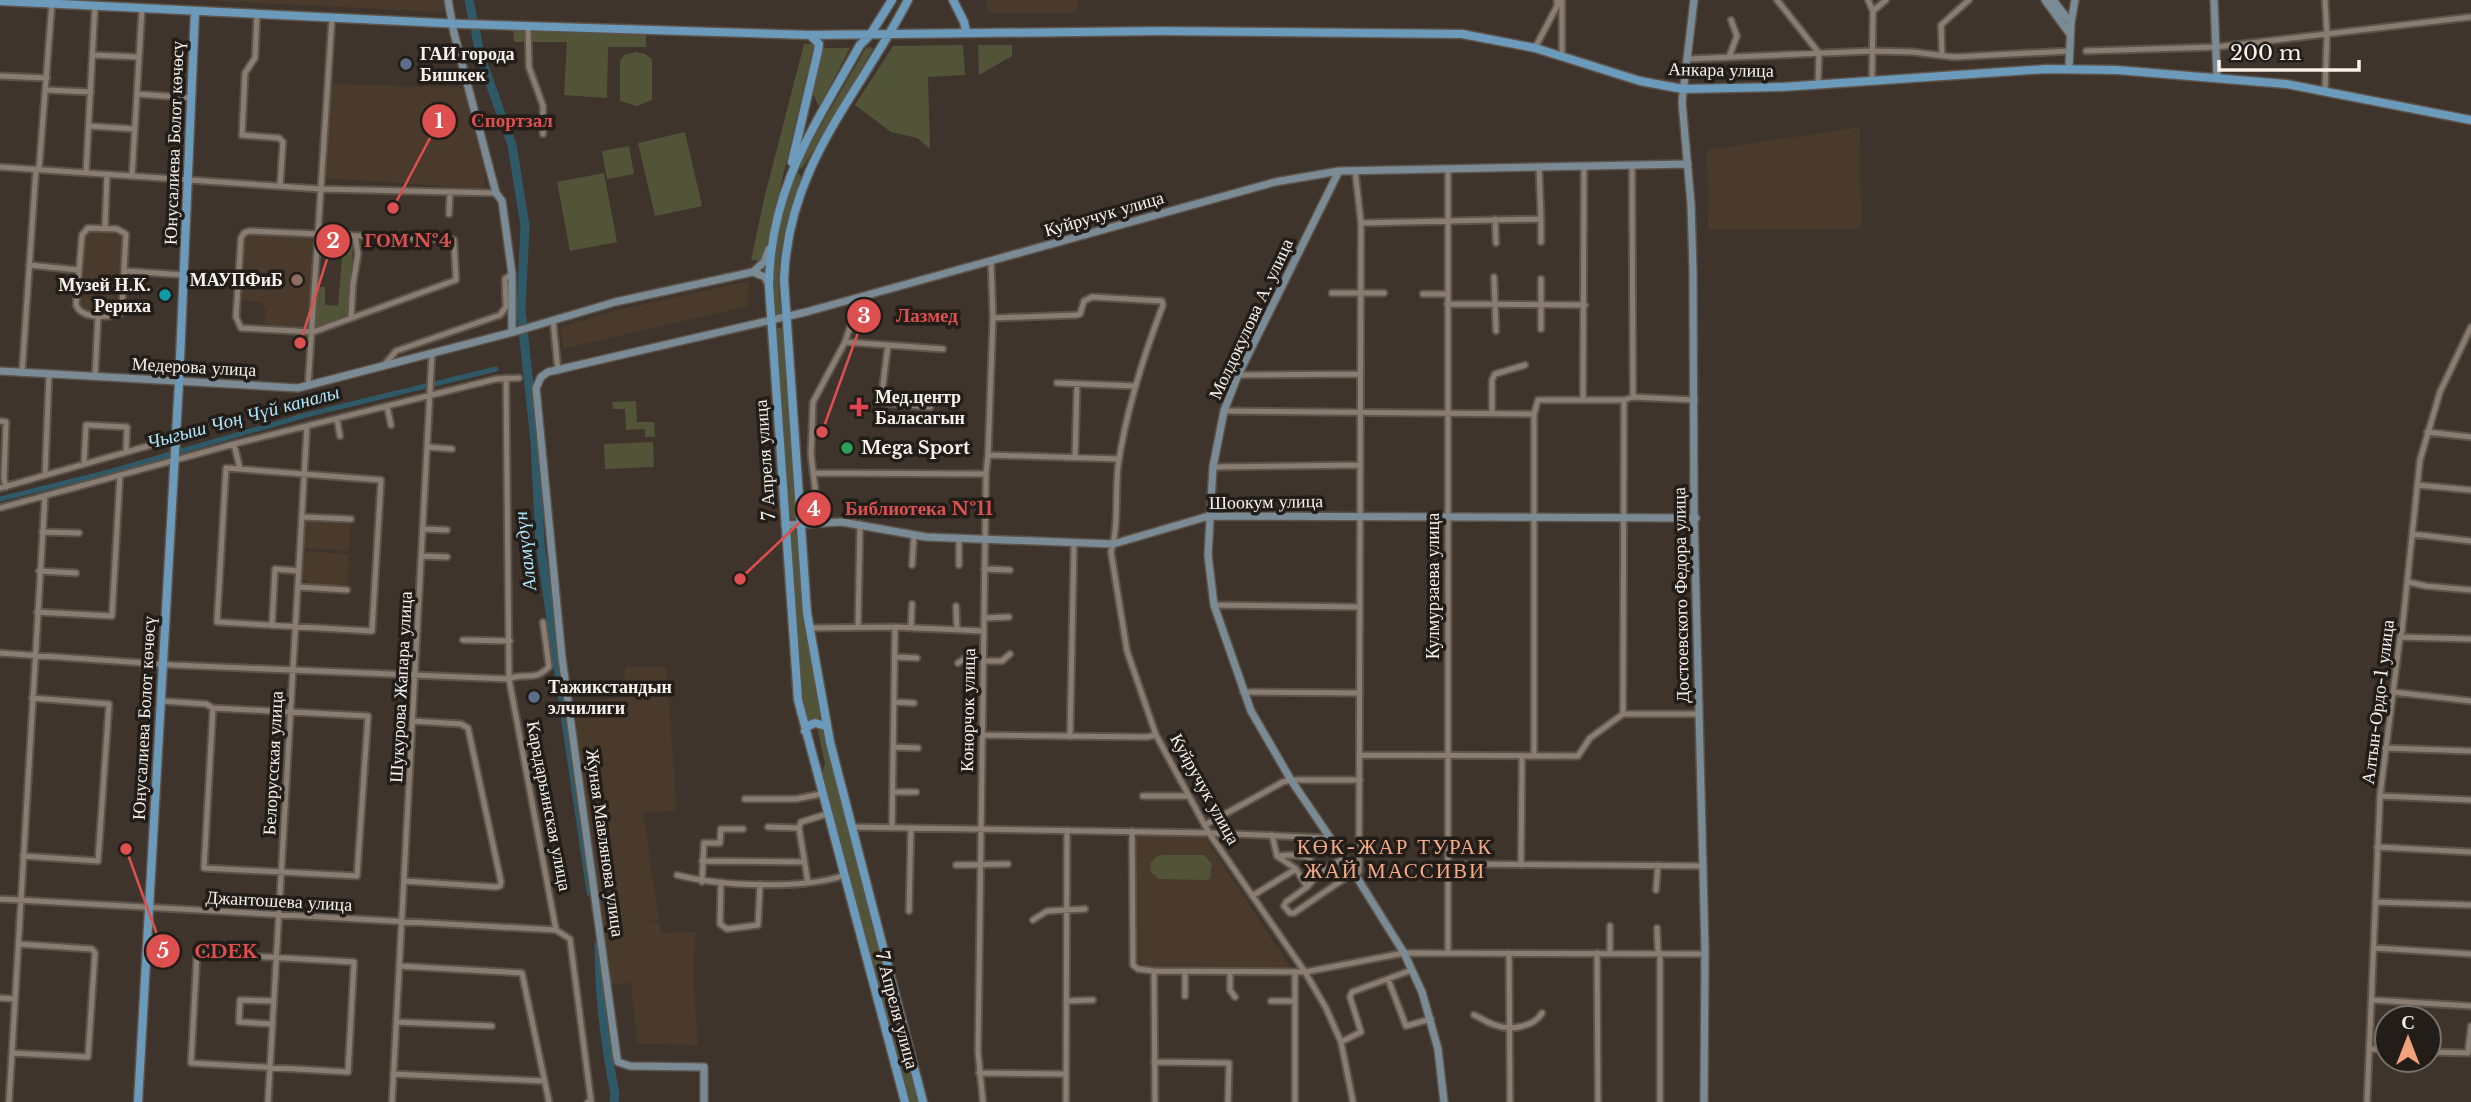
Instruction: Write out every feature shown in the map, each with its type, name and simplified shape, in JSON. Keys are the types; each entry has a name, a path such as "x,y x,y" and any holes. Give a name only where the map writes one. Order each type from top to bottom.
{"main road":[{"name":"7 Апреля улица","path":"892,0 870,35 860,45 792,169 779,207 772,242 769,301 795,684 821,794 905,1102"},
{"name":"7 Апреля улица","path":"908,0 819,148 807,173 789,227 784,263 808,628 826,726 923,1102"},
{"path":"953,0 966,32"},
{"name":"Анкара улица","path":"0,1 458,24 810,35 966,32 1416,32 1471,35 1535,48 1640,81 1683,89 1729,89 2069,68 2286,84 2471,120"},
{"name":"Юнусалиева Болот көчөсү","path":"138,1102 176,442 195,11"},
{"path":"807,173 792,169 793,152 818,51 817,41 810,35"},
{"path":"805,731 815,723 826,726"},
{"path":"888,1036 904,1031"}],"street":[{"path":"448,0 458,24 496,193 502,201 512,274 514,331"},
{"path":"1535,48 1560,0"},
{"path":"1560,0 1562,57"},
{"name":"Достоевского Федора улица","path":"1693,0 1682,122 1692,204 1699,714 1704,866 1704,1102"},
{"path":"1777,0 1819,53 1818,84"},
{"path":"1868,0 1873,11 1872,80"},
{"path":"1873,11 1886,0"},
{"path":"1941,54 1941,25 1969,0"},
{"path":"2045,0 2070,35"},
{"path":"2053,0 2070,18"},
{"path":"2069,68 2070,18 2075,0"},
{"path":"2214,0 2217,77"},
{"path":"2325,0 2325,91"},
{"path":"22,373 52,4"},
{"path":"86,173 95,6"},
{"path":"132,176 142,8"},
{"path":"257,14 255,58 245,73 242,135 279,138 283,142 280,186"},
{"path":"2086,51 2216,47 2471,17"},
{"path":"308,386 332,18"},
{"path":"1729,57 1737,36 1731,20"},
{"path":"528,26 529,67 543,106 543,134"},
{"path":"1546,27 1562,30"},
{"path":"1687,59 1718,60 1729,57 1872,51 1954,57 2070,51"},
{"path":"2012,54 2014,71"},
{"path":"93,55 139,57"},
{"path":"1986,55 1986,73"},
{"path":"0,76 47,78"},
{"path":"46,90 91,92"},
{"path":"137,94 192,98"},
{"path":"89,126 135,129"},
{"name":"Куйручук улица","path":"541,377 558,367 771,321 1275,182 1355,170 1688,164"},
{"path":"1632,166 1633,397"},
{"path":"0,167 280,186 496,193"},
{"path":"1583,399 1584,167"},
{"path":"1539,168 1541,242"},
{"name":"Кулмурзаева улица","path":"1448,169 1448,952"},
{"path":"1344,858 1319,873 1307,887 1286,902 1284,906 1290,913 1294,913 1359,870 1361,223 1355,170"},
{"name":"Молдокулова А. улица","path":"1339,171 1238,375 1224,411 1213,467 1208,555 1214,605 1243,692 1291,780 1355,874 1412,970 1431,1019 1438,1049 1444,1102"},
{"path":"105,228 107,174"},
{"path":"449,214 450,192"},
{"path":"1495,219 1496,243"},
{"path":"1361,223 1541,219"},
{"path":"117,229 126,234 126,271 121,313 98,316 78,311 76,305 79,270 82,235 85,230 117,229"},
{"path":"244,233 318,235 454,240 456,280 313,332 241,328 236,317 241,238 244,233"},
{"path":"351,318 358,254 355,236"},
{"path":"769,285 765,277 753,272 764,262 772,242"},
{"name":"Конорчок улица","path":"982,1102 979,1073 980,829 984,540 993,318 991,262"},
{"path":"29,265 79,270"},
{"path":"126,271 184,275"},
{"name":"Медерова улица","path":"0,371 298,388 615,302 753,272"},
{"name":"Медерова улица","path":"383,366 397,351 500,315 506,307 505,279 512,274"},
{"path":"1494,277 1496,331"},
{"path":"1541,279 1541,329"},
{"path":"1332,293 1384,293"},
{"path":"1423,294 1447,294"},
{"name":"Куйручук улица","path":"993,318 1076,315 1080,314 1084,301 1092,297 1162,301 1163,305 1136,386 1119,459 1111,552 1127,651 1156,735 1205,825 1305,972 1326,1008 1341,1042 1353,1102"},
{"path":"819,522 813,473 813,402 845,342 858,298"},
{"path":"1447,304 1585,305"},
{"path":"95,377 98,316"},
{"path":"553,320 558,367"},
{"name":"Алтын-Ордо-1 улица","path":"2367,1102 2380,796 2408,582 2417,485 2427,432 2440,392 2471,327"},
{"path":"845,342 943,349"},
{"path":"888,345 881,400 884,403 930,407"},
{"name":"Шукурова Жапара улица","path":"392,1102 432,353"},
{"path":"1492,413 1492,380 1495,374 1525,365"},
{"path":"45,475 49,374"},
{"path":"1238,375 1359,374"},
{"name":"Жуная Мавлянова улица","path":"541,377 536,393 562,658 617,1058 618,1062 631,1066 704,1068 704,1102"},
{"path":"0,508 234,444 506,378 519,378"},
{"name":"Карадарьинская улица","path":"506,378 509,680 556,930 570,939 591,1101 588,1102"},
{"path":"1057,383 1136,386"},
{"path":"1075,458 1077,384"},
{"path":"1534,756 1534,414 1538,400 1624,400 1633,397 1695,400"},
{"path":"1623,714 1624,400"},
{"path":"387,406 391,425"},
{"path":"1224,411 1534,414"},
{"path":"337,419 340,436"},
{"path":"0,421 6,422 3,488 126,452 176,442"},
{"path":"84,464 86,425 127,427 126,452"},
{"name":"Белорусская улица","path":"268,1102 307,426"},
{"path":"2427,432 2471,437"},
{"path":"234,444 240,469"},
{"path":"428,447 452,449"},
{"path":"988,455 1119,459"},
{"path":"1213,467 1360,465"},
{"path":"226,468 305,475 381,480 372,631 217,622 226,468"},
{"path":"813,473 986,474"},
{"path":"37,611 112,616 120,475"},
{"path":"2417,485 2471,489"},
{"path":"9,1102 44,496"},
{"name":"Шоокум улица","path":"785,525 819,522 860,524 914,535 959,539 1113,544 1209,516 1696,518"},
{"path":"303,517 351,519"},
{"path":"858,627 860,524"},
{"path":"424,529 447,530"},
{"path":"42,532 79,534"},
{"path":"2412,534 2471,541"},
{"path":"912,565 914,535"},
{"path":"959,539 959,565"},
{"path":"1070,737 1074,543"},
{"path":"422,556 447,557"},
{"path":"272,625 275,569 299,571"},
{"path":"984,569 1010,570"},
{"path":"39,571 76,573"},
{"path":"2408,582 2471,590"},
{"path":"298,586 347,590"},
{"path":"911,628 912,604"},
{"path":"1214,605 1360,607"},
{"path":"956,606 957,630"},
{"path":"984,618 1009,617"},
{"path":"0,653 163,665 509,680 513,677 540,676 549,667 543,622"},
{"path":"808,628 895,627 983,631"},
{"path":"892,827 895,627"},
{"path":"2400,637 2471,639"},
{"path":"463,640 510,641"},
{"path":"958,663 967,657 1002,661 1010,654"},
{"path":"895,657 917,658"},
{"path":"1243,692 1360,693"},
{"path":"2393,692 2471,701"},
{"path":"23,856 99,861 109,704 32,698"},
{"path":"161,701 206,704 212,708 368,716 358,876 204,868 212,708"},
{"path":"894,702 914,702"},
{"path":"1360,755 1578,756 1590,738 1623,714 1699,714"},
{"path":"404,881 496,887 500,886 501,882 468,728 461,724 413,721"},
{"path":"982,735 1156,735"},
{"path":"893,747 918,748"},
{"path":"2385,748 2471,751"},
{"path":"1521,864 1522,756"},
{"path":"1205,825 1291,780 1360,780"},
{"path":"892,792 916,792"},
{"path":"745,799 796,799 821,794"},
{"path":"1143,796 1189,796"},
{"path":"2380,796 2471,800"},
{"path":"808,883 799,828 802,822 827,814"},
{"path":"768,827 799,828"},
{"path":"851,827 1209,832 1330,838"},
{"path":"909,911 911,828"},
{"path":"702,881 704,843 720,843 721,829 743,829"},
{"path":"1066,1102 1068,830"},
{"path":"1132,831 1133,965 1138,969 1305,972 1404,953 1705,954"},
{"path":"1272,835 1278,856 1296,869 1307,887"},
{"path":"2377,847 2471,852"},
{"path":"1278,856 1308,857 1319,873"},
{"path":"702,861 806,862"},
{"path":"956,865 1008,864"},
{"path":"1448,864 1704,866"},
{"path":"1656,890 1658,866"},
{"path":"1252,897 1296,869"},
{"path":"677,875 702,881 760,884 808,883 845,876"},
{"path":"721,882 720,924 727,929 755,928 758,925 760,884"},
{"name":"Джантошева улица","path":"0,899 556,930"},
{"path":"2375,902 2471,905"},
{"path":"1033,920 1047,911 1085,909"},
{"path":"1610,926 1611,953"},
{"path":"1657,928 1660,1102"},
{"path":"12,1053 88,1057 95,953 92,949 18,944"},
{"path":"2375,948 2471,954"},
{"path":"197,953 277,958 354,962 348,1072 191,1063 197,953"},
{"path":"1509,953 1510,1102"},
{"path":"1597,953 1598,1102"},
{"path":"399,966 522,974 549,1102"},
{"path":"1341,1042 1361,1032 1350,997 1352,992 1412,970"},
{"path":"1154,971 1155,1102"},
{"path":"1185,971 1185,996"},
{"path":"1230,972 1230,990 1235,997"},
{"path":"1295,1102 1296,972"},
{"path":"1388,979 1406,1026 1431,1019"},
{"path":"0,998 15,999"},
{"path":"272,1024 239,1022 240,1000 274,1001"},
{"path":"1066,1001 1093,1000"},
{"path":"2373,1000 2471,1006"},
{"path":"1271,1001 1295,1001"},
{"path":"1474,1015 1497,1026 1510,1026 1527,1025 1542,1013"},
{"path":"396,1022 492,1026"},
{"path":"2443,1052 2468,1053 2471,1026"},
{"path":"1154,1062 1229,1063 1228,1102"},
{"path":"979,1073 1065,1074"},
{"path":"393,1074 544,1081"}],"shaded area":[{"path":"201,0 442,0 445,8 441,12"},
{"path":"987,0 1077,0 1077,13 987,13"},
{"path":"332,84 467,88 486,162 484,189 326,178"},
{"path":"1860,127 1861,229 1708,230 1707,150"},
{"path":"89,231 120,233 124,237 120,308 115,313 84,311 78,305 85,235"},
{"path":"244,234 313,236 312,255 316,255 313,323 308,329 264,328 266,309 263,308 262,302 242,300"},
{"path":"749,281 748,306 563,349 561,327 617,310"},
{"path":"305,521 350,524 349,551 304,548"},
{"path":"304,551 349,554 348,586 308,584 308,580 302,580"},
{"path":"627,666 666,667 677,811 643,812 659,920 641,922 659,922 662,933 696,932 693,973 698,1045 637,1044 631,983 611,984 573,703 626,697 624,672"},
{"path":"1134,836 1204,836 1292,970 1155,969 1136,961"}],"green space":[{"path":"513,30 646,33 646,47 608,47 607,98 564,95 567,42 514,42"},
{"path":"804,44 814,44 763,261 751,260 765,195"},
{"path":"963,45 965,75 928,77 930,149 917,138 891,132 855,105 893,46"},
{"path":"978,45 1012,45 1012,56 979,75"},
{"path":"823,48 850,48 819,107 813,93"},
{"path":"866,48 873,49 802,169 797,166"},
{"path":"636,52 652,59 652,100 637,106 620,101 620,61 624,55"},
{"path":"685,132 702,206 655,216 638,143"},
{"path":"629,146 634,174 607,179 602,151"},
{"path":"604,173 617,242 570,251 557,182"},
{"path":"796,175 801,177 782,243 779,277 781,314 774,315 772,280 775,243 783,207"},
{"path":"353,243 349,313 315,329 317,287 325,287 325,305 338,306 343,245"},
{"path":"777,328 781,328 784,333 797,516 793,520 788,516"},
{"path":"636,401 637,422 654,422 655,437 645,437 645,429 626,430 625,409 613,409 612,402"},
{"path":"653,442 654,467 605,469 604,444"},
{"path":"794,529 798,533 804,617 821,715 817,721 806,720 798,674 790,532"},
{"path":"817,727 823,727 898,1030 892,1031 890,1028 821,776 825,764"},
{"path":"1204,855 1212,864 1210,878 1158,879 1151,872 1150,863 1157,856"},
{"path":"895,1037 903,1040 919,1102 908,1102 894,1043"}],"waterway":[{"name":"Аламүдүн","path":"469,0 481,58 512,145 525,226 521,310 535,442 540,544 591,892"},
{"name":"Чыгыш Чоң Чүй каналы","path":"0,499 109,472 306,415 496,369"},
{"name":"Аламүдүн","path":"599,944 601,1001 614,1102"}],"place":[{"name":"ГАИ города Бишкек","path":"406,64"},
{"name":"Спортзал","path":"393,208"},
{"name":"МАУПФиБ","path":"297,280"},
{"name":"Музей Н.К. Рериха","path":"165,295"},
{"name":"ГОМ №4","path":"300,343"},
{"name":"Мед.центр Баласагын","path":"859,407"},
{"name":"Лазмед","path":"822,432"},
{"name":"Mega Sport","path":"847,448"},
{"name":"Библиотека №11","path":"740,579"},
{"name":"Тажикстандын элчилиги","path":"534,697"},
{"name":"CDEK","path":"126,849"}],"district":[{"name":"КӨК-ЖАР ТУРАК ЖАЙ МАССИВИ","path":"1395,859"}]}
